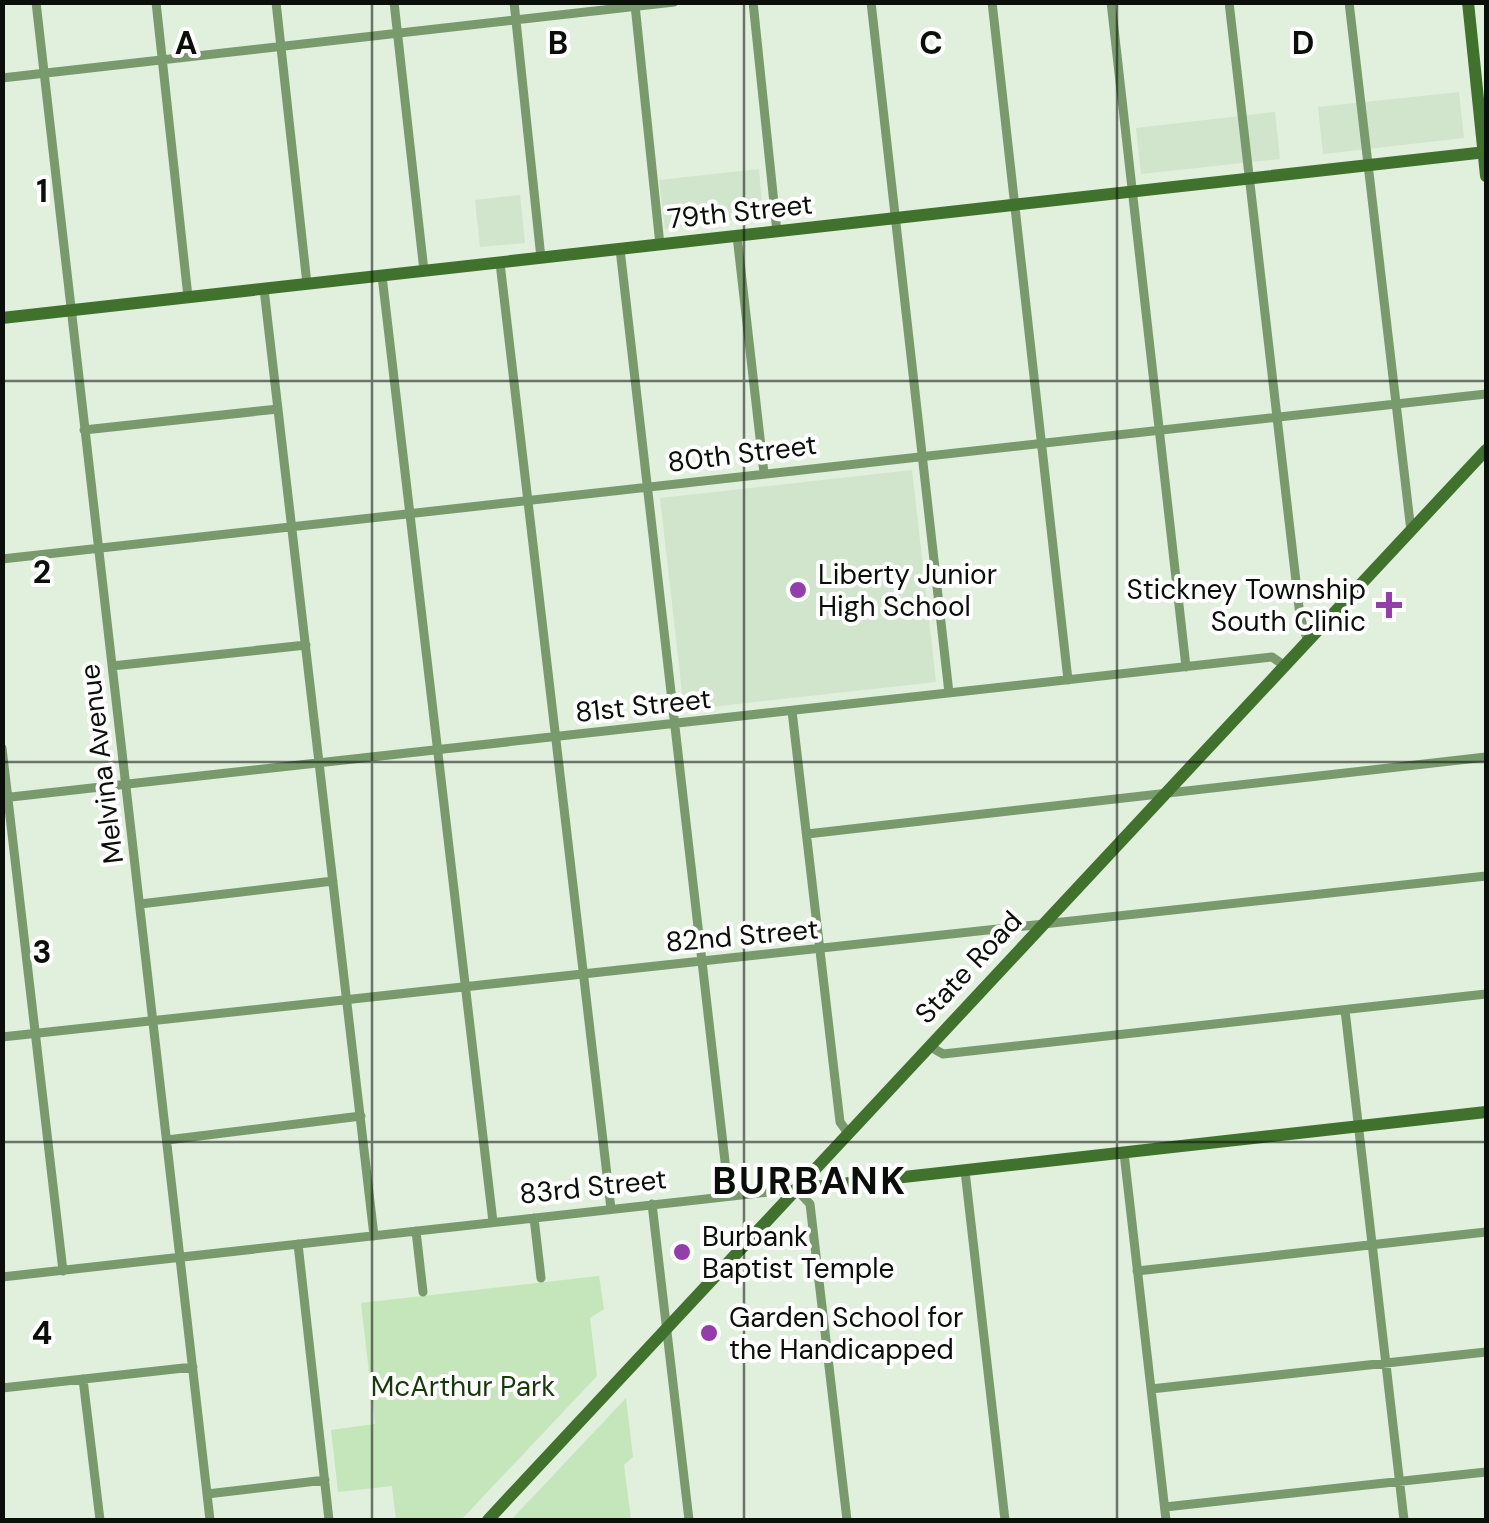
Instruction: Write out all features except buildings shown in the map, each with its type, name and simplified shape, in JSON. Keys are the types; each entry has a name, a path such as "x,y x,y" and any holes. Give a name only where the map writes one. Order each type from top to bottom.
{"street":[{"name":"Melvina Avenue","path":"36,2 210,1520"},
{"path":"156,2 188,297"},
{"path":"276,2 307,284"},
{"path":"394,2 424,271"},
{"path":"514,2 541,258"},
{"path":"2,78 674,2"},
{"path":"752,2 778,232"},
{"path":"872,2 949,693"},
{"path":"992,2 1068,680"},
{"path":"1111,2 1186,667"},
{"path":"1229,2 1300,616 1308,642"},
{"path":"1349,2 1411,531"},
{"path":"1468,2 1486,176"},
{"path":"634,5 660,245"},
{"name":"79th Street","path":"2,318 1486,153"},
{"path":"737,236 764,473"},
{"path":"620,249 730,1196"},
{"path":"500,262 610,1209"},
{"path":"382,276 494,1222"},
{"path":"264,289 374,1236"},
{"name":"80th Street","path":"2,559 1486,394"},
{"path":"84,430 278,408"},
{"name":"State Road","path":"488,1520 1486,450"},
{"path":"112,666 306,645"},
{"name":"81st Street","path":"5,798 1272,657 1285,666"},
{"path":"792,711 840,1122 848,1133"},
{"path":"2,748 62,1271"},
{"path":"807,834 1486,757"},
{"name":"82nd Street","path":"2,1038 1486,876"},
{"path":"140,904 333,881"},
{"path":"929,1046 943,1054 1486,994"},
{"path":"1345,1010 1404,1520"},
{"name":"83rd Street","path":"2,1278 1486,1112"},
{"path":"167,1140 360,1116"},
{"path":"1124,1154 1166,1520"},
{"path":"965,1171 1005,1520"},
{"path":"796,1190 810,1204 847,1520"},
{"path":"652,1204 688,1520"},
{"path":"534,1218 541,1278"},
{"path":"416,1231 423,1292"},
{"path":"1137,1271 1486,1232"},
{"path":"298,1244 329,1520"},
{"path":"1151,1390 1486,1352"},
{"path":"2,1388 193,1367"},
{"path":"83,1379 100,1520"},
{"path":"1164,1507 1486,1472"},
{"path":"207,1494 325,1480"}],"shaded area":[{"path":"1459,92 1464,138 1323,154 1318,107"},
{"path":"1275,112 1280,159 1141,174 1136,128"},
{"path":"759,169 763,216 665,229 659,180"},
{"path":"520,195 525,243 480,247 475,200"},
{"name":"Liberty Junior High School","path":"912,470 936,682 684,710 660,498"}],"green space":[{"name":"McArthur Park","path":"599,1276 604,1309 590,1318 597,1376 461,1520 396,1520 392,1486 338,1492 331,1430 375,1424 361,1303"},
{"path":"626,1398 633,1457 624,1465 631,1520 511,1520"}],"place":[{"name":"Liberty Junior High School","path":"798,590"},
{"name":"Stickney Township South Clinic","path":"1389,605"},
{"name":"Burbank Baptist Temple","path":"682,1252"},
{"name":"Garden School for the Handicapped","path":"709,1333"}],"district":[{"name":"BURBANK","path":"810,1181"}]}
